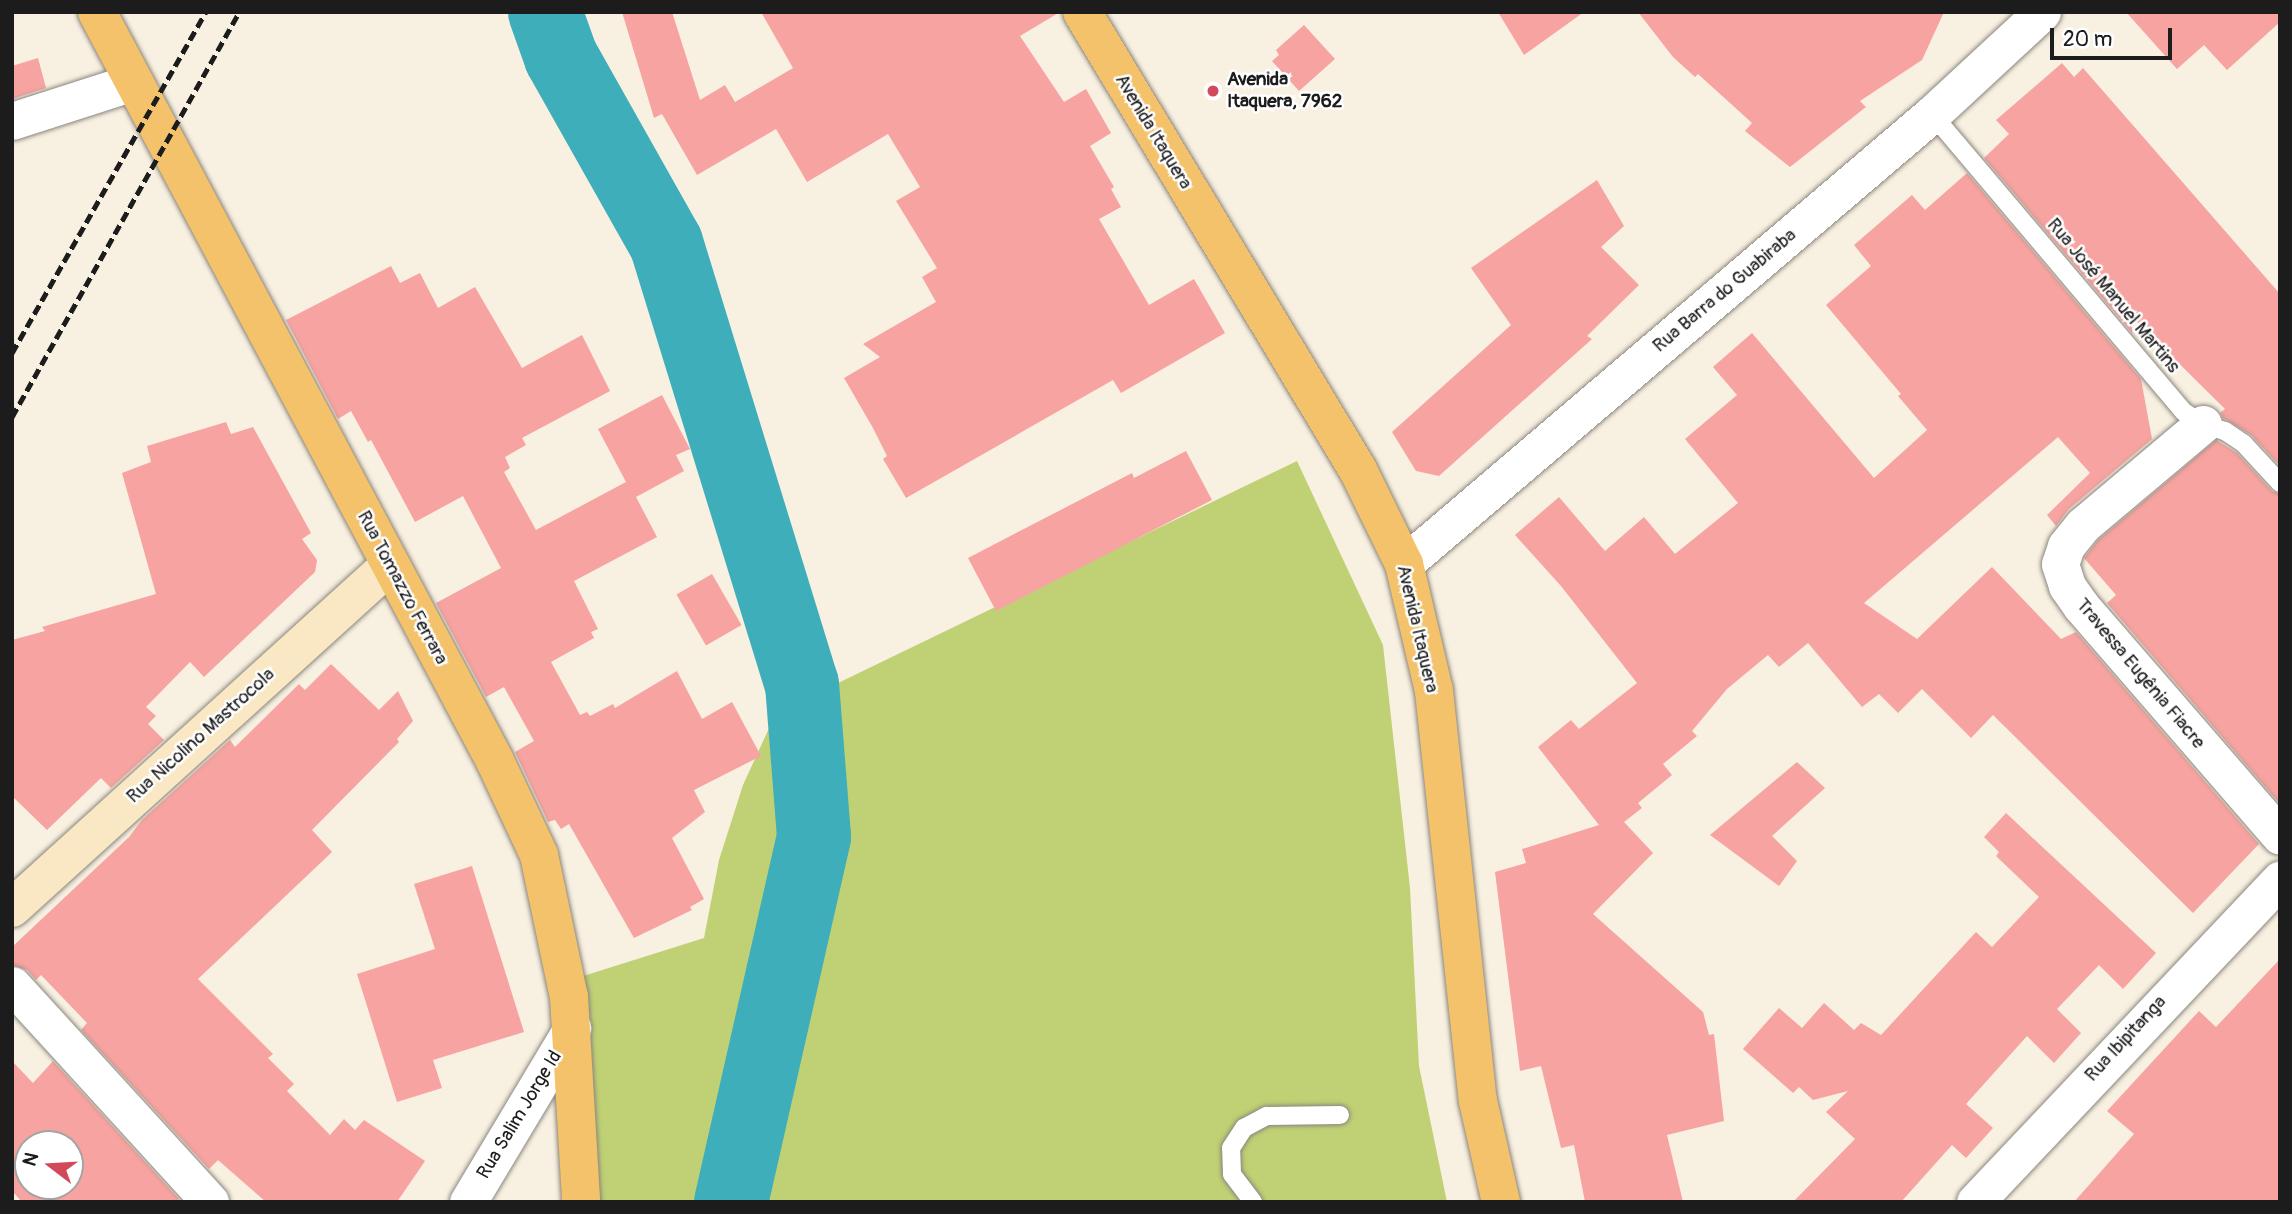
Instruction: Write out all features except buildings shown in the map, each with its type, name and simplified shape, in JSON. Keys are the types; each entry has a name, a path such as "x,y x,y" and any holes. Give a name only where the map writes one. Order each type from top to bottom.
{"main road":[{"name":"Rua Tomazzo Ferrara","path":"97,12 495,761 538,855 557,932 572,1028 581,1202"},
{"name":"Avenida Itaquera","path":"1082,12 1357,470 1404,564 1434,691 1478,1101 1501,1202"}],"street":[{"name":"Rua Barra do Guabiraba","path":"1404,564 1932,114 2042,12"},
{"path":"12,121 133,82"},
{"name":"Travessa Eugênia Fiacre","path":"2203,424 2082,525 2066,546 2060,564 2067,586 2081,606 2280,836"},
{"name":"Rua Nicolino Mastrocola","path":"12,908 390,565"},
{"name":"Rua Ibipitanga","path":"1975,1202 2280,879"},
{"path":"12,985 210,1202"},
{"name":"Rua Salim Jorge Id","path":"468,1202 572,1028"}],"lane":[{"name":"Rua José Manuel Martins","path":"1932,114 2184,412 2203,424 2225,431 2244,444 2280,483"},
{"path":"1253,1202 1232,1174 1231,1148 1244,1128 1267,1115 1340,1115"}],"green space":[{"path":"1297,461 1383,645 1410,888 1419,1066 1447,1202 576,1202 561,983 704,938 719,860 743,785 776,713"}],"waterway":[{"path":"545,12 561,57 666,243 802,684 814,837 731,1202"}],"railway":[{"path":"12,353 206,12"},
{"path":"12,417 239,12"}],"place":[{"name":"Avenida Itaquera, 7962","path":"1213,91"}]}
